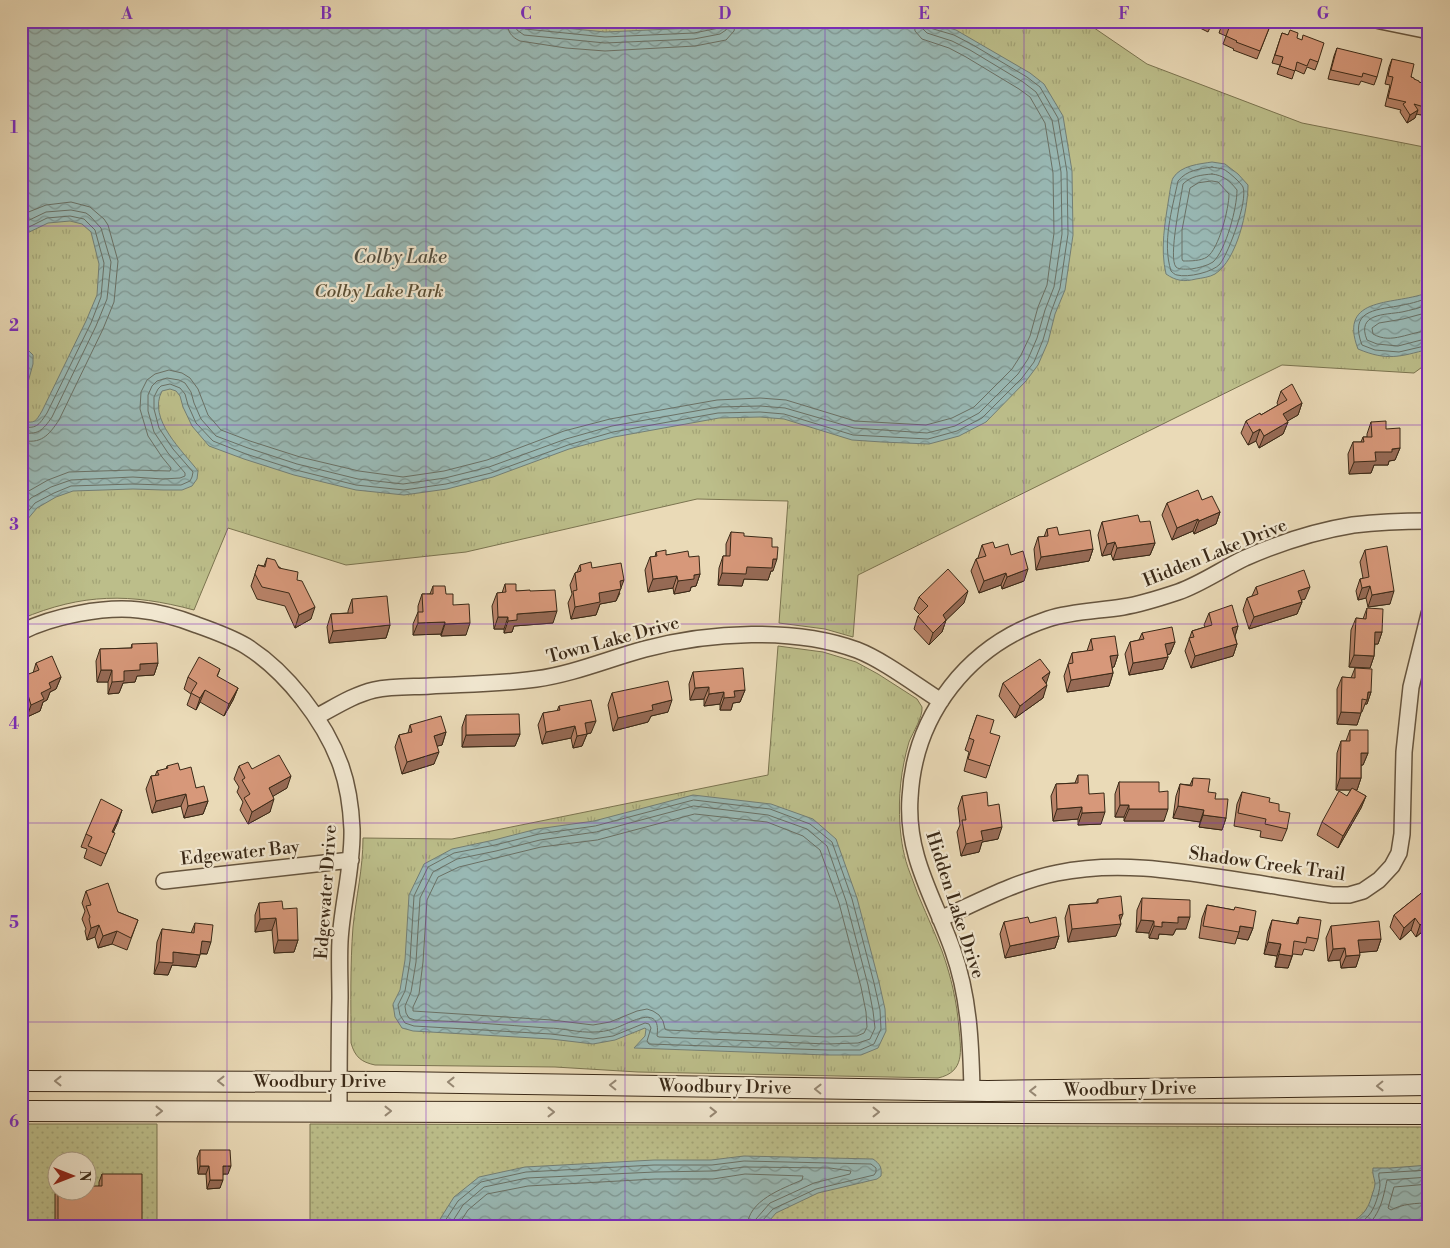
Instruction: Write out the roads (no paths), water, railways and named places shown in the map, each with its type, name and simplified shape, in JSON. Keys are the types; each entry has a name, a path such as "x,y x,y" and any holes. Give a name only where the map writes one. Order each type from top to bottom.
{"main road":[{"name":"Woodbury Drive","path":"21,1081 339,1081 972,1091 1429,1085"},
{"name":"Woodbury Drive","path":"21,1111 1429,1114"}],"street":[{"path":"1380,21 1429,31"},
{"name":"Hidden Lake Drive","path":"972,1091 971,1041 961,975 917,859 911,829 909,799 912,774 925,729 941,701 962,672 989,649 1019,632 1049,619 1156,600 1182,591 1244,559 1280,544 1317,532 1353,525 1429,520"},
{"name":"Edgewater Drive","path":"21,632 30,627 70,616 102,610 138,610 176,617 213,630 246,646 275,669 298,693 316,717 340,765 349,796 352,829 351,860 340,942 339,1111"},
{"name":"Shadow Creek Trail","path":"940,919 1015,886 1056,873 1090,868 1170,869 1332,895 1349,895 1363,891 1392,866 1399,852 1402,834 1404,752 1411,687 1429,614"},
{"name":"Town Lake Drive","path":"316,717 351,698 374,690 398,687 508,683 539,679 570,673 674,641 753,635 801,637 830,642 858,651 886,666 941,701"},
{"name":"Edgewater Bay","path":"164,881 351,860"}],"water":[{"name":"Colby Lake","path":"21,21 494,21 605,32 693,28 731,21 924,21 956,30 1030,73 1044,84 1063,116 1072,171 1073,235 1065,290 1055,314 1048,342 1038,365 1026,381 986,422 959,436 929,444 852,440 784,419 760,417 719,418 614,437 569,449 493,477 447,489 404,495 356,490 294,475 209,446 192,426 180,396 176,391 170,389 162,391 159,412 169,434 198,471 197,479 192,486 182,490 73,491 56,497 37,508 21,527 21,416 23,421 33,422 42,411 97,295 99,264 91,232 82,224 70,221 48,223 21,236"},
{"path":"1212,162 1225,164 1248,185 1246,207 1240,234 1229,258 1215,274 1184,281 1173,278 1166,274 1163,255 1172,180 1181,170"},
{"path":"1429,292 1429,349 1409,354 1385,356 1358,349 1354,331 1356,319 1363,310 1374,305"},
{"path":"21,347 33,355 33,364 21,412"},
{"path":"693,795 771,804 813,819 836,839 857,898 885,1009 886,1031 878,1048 861,1055 827,1055 634,1048 645,1036 645,1028 615,1040 593,1044 551,1039 413,1031 402,1028 395,1017 393,1004 400,990 405,960 409,895 424,864 452,849 537,829 594,821"},
{"path":"744,1156 873,1159 880,1166 881,1176 877,1179 818,1193 776,1213 764,1227 435,1227 454,1197 479,1177 525,1167 654,1160 711,1160"},
{"path":"1429,1165 1429,1222 1415,1222 1390,1227 1343,1227 1358,1218 1368,1207 1375,1185 1373,1168"}],"park label":[{"name":"Colby Lake Park","path":"379,291"}]}
